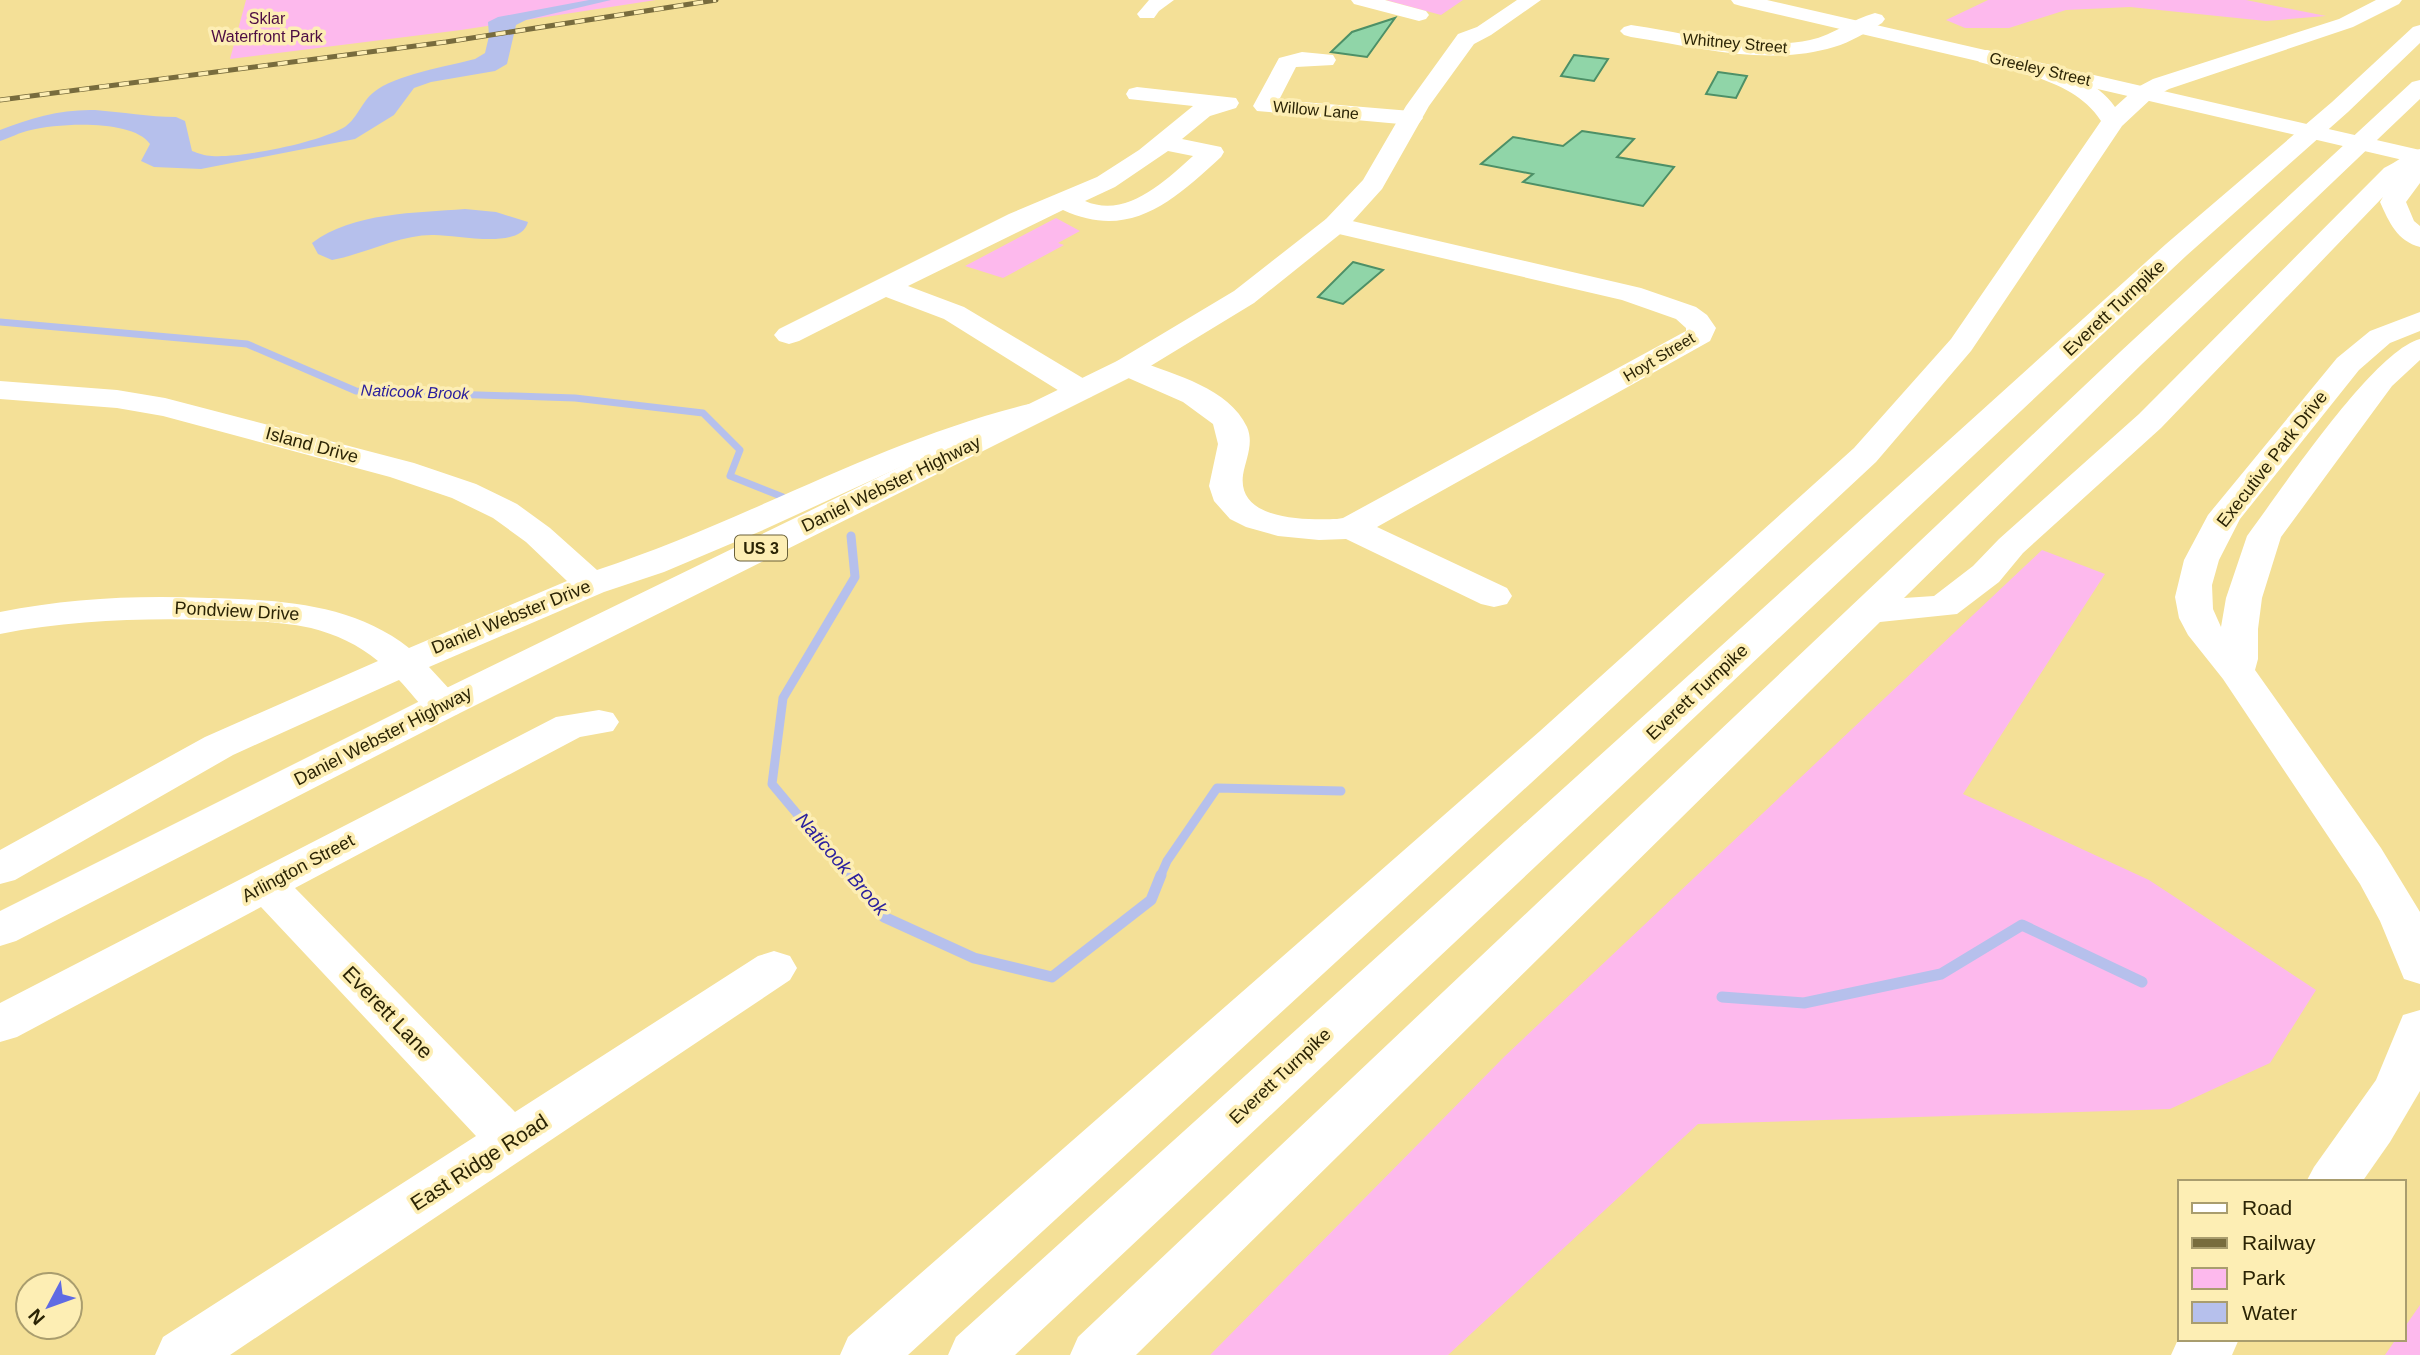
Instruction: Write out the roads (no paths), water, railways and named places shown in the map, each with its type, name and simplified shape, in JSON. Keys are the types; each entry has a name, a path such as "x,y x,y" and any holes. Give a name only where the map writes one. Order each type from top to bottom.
{"main road":[{"path":"1147,14 1151,7 1164,0"},
{"path":"1361,0 1419,15"},
{"name":"Daniel Webster Highway","path":"0,930 444,705 1128,367 1244,297 1335,225 1373,184 1467,28 1483,31 1531,0"},
{"name":"Greeley Street","path":"1741,0 1867,23 2152,88 2338,140 2418,155"},
{"name":"Greeley Street","path":"1791,0 1987,57 2152,88"},
{"path":"868,1355 1554,740 1865,455 1961,345 2113,121 2152,88 2346,23 2392,0"},
{"name":"Whitney Street","path":"1631,31 1782,48 1827,43 1867,23"},
{"name":"Everett Turnpike","path":"1098,1355 2182,309 2338,140 2340,107 2420,32"},
{"path":"1987,57 2076,86 2099,100 2113,121"},
{"name":"Willow Lane","path":"1325,60 1302,59 1287,64 1265,106 1411,118"},
{"name":"Everett Turnpike","path":"976,1355 2176,250 2338,140 2388,118 2420,87"},
{"path":"1138,94 1265,106"},
{"path":"789,335 1062,200 1106,182 1163,143 1202,111 1223,103"},
{"path":"1062,200 1091,212 1117,215 1164,193 1212,152 1163,143"},
{"path":"2418,155 2411,178 2393,202 2403,225 2420,239"},
{"path":"1869,612 1944,606 1986,574 2011,547 2150,421 2393,173 2418,155"},
{"name":"Hoyt Street","path":"1128,367 1203,401 1226,419 1231,429 1234,452 1226,482 1227,496 1238,506 1261,520 1292,530 1312,532 1352,528 1700,335 1701,328 1697,321 1686,313 1632,294 1335,225"},
{"path":"884,287 954,313 1080,390"},
{"name":"Executive Park Drive","path":"2420,321 2380,337 2348,364 2225,515 2210,539 2199,568 2195,609 2204,632 2235,671 2379,877 2401,914 2420,967"},
{"path":"2235,671 2239,659 2239,629 2244,598 2264,536 2381,380 2407,355 2420,348"},
{"name":"Island Drive","path":"0,390 117,399 165,407 402,470 464,491 505,511 538,535 592,584"},
{"name":"Daniel Webster Drive","path":"0,869 219,746 404,662 592,584 652,564 749,524 918,448 1041,410"},
{"path":"1352,528 1494,596"},
{"name":"Pondview Drive","path":"0,623 37,615 108,608 165,607 295,612 336,623 387,648 404,662 444,705"},
{"name":"Arlington Street","path":"0,1024 570,726 599,722"},
{"name":"Everett Lane","path":"266,885 511,1140"},
{"name":"East Ridge Road","path":"183,1355 775,968"},
{"path":"2333,1180 2396,1092 2414,1052 2420,1028"}],"water":[{"path":"589,0 611,0 526,20 516,25 507,64 495,71 431,82 414,88 394,115 355,139 201,169 154,167 141,161 150,144 128,130 112,127 76,125 43,128 0,141 0,130 23,122 58,113 95,110 176,117 185,121 192,151 207,156 241,155 298,144 343,128 370,96 383,86 408,76 475,59 485,53 489,36 488,22 498,17"},
{"path":"465,209 496,212 528,222 523,231 501,239 420,236 332,260 318,254 312,243 346,225 366,220 406,213"}],"waterway":[{"name":"Naticook Brook","path":"0,322 247,344 356,391 575,398 703,413 740,450 730,476 783,497"},
{"name":"Naticook Brook","path":"850,877 772,784 783,698 855,577 851,536"},
{"name":"Naticook Brook","path":"1160,877 1167,861 1217,788 1341,791"},
{"name":"Naticook Brook","path":"849,875 884,917 974,958 1052,977 1151,900 1161,875"},
{"name":"Naticook Brook","path":"1722,997 1804,1003 1941,974 2022,925 2142,982"}],"railway":[{"path":"0,100 446,42 716,0"}],"park label":[{"name":"Sklar Waterfront Park","path":"267,27"}]}
